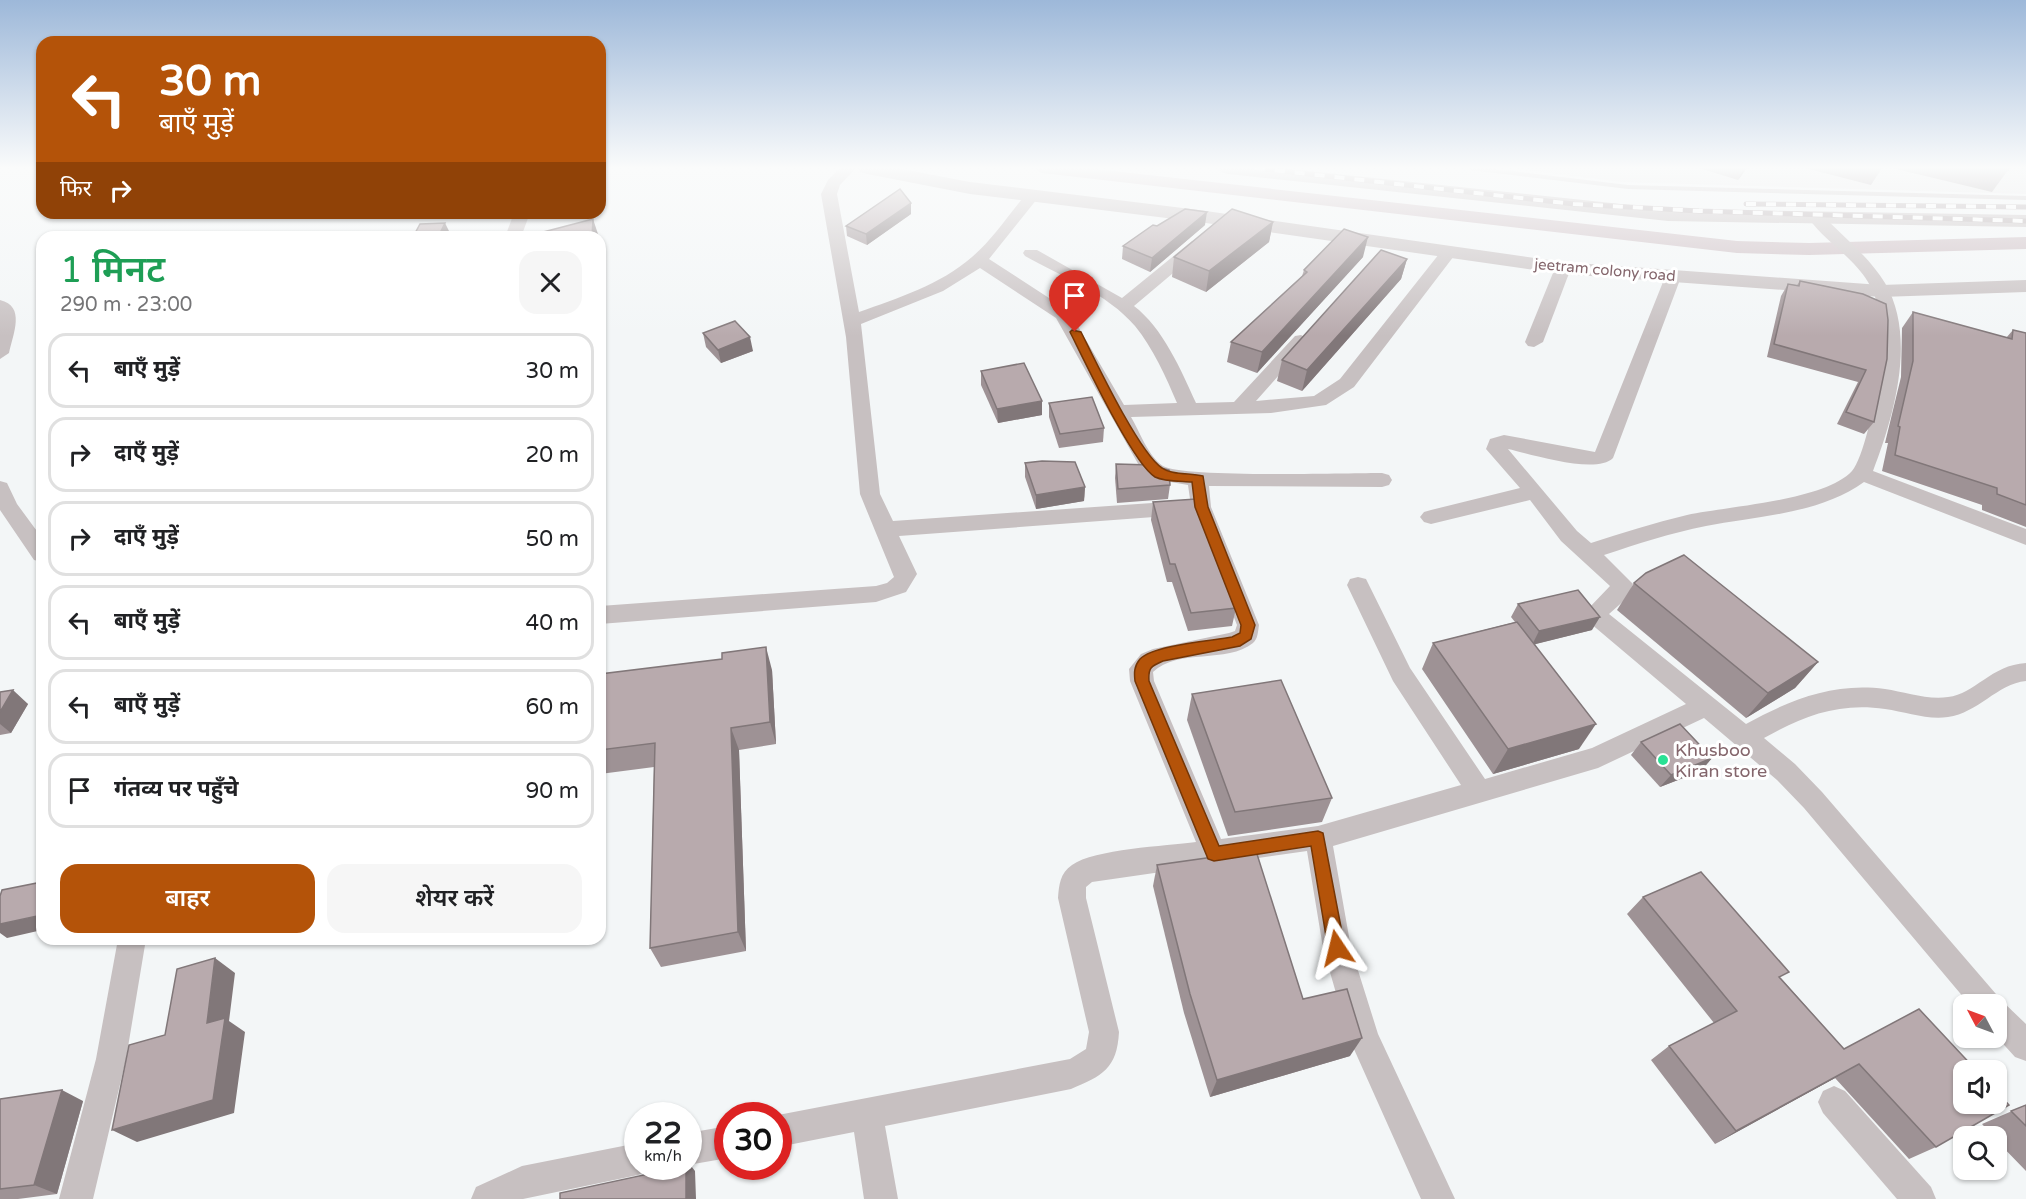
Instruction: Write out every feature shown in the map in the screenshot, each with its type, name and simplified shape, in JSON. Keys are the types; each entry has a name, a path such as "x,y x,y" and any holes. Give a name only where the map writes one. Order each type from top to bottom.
{"street":[{"path":"606,615 891,591 903,584 906,574 870,494 852,321 834,224"},
{"path":"852,321 952,279 979,260 1008,224"},
{"path":"1122,306 1221,224"},
{"name":"jeetram colony road","path":"1254,224 1563,268 1673,277 2026,286"},
{"path":"1588,552 1687,522 1803,500 1851,484 1862,474 1871,453 1891,365 1888,315 1876,282 1822,224"},
{"path":"1372,260 1388,243"},
{"path":"1117,411 1239,408 1319,400 1347,383 1449,252"},
{"path":"1031,253 1122,306 1139,320 1174,373 1189,409"},
{"path":"979,260 1033,293 1063,315 1075,332 1148,464 1160,474 1198,479 1382,480"},
{"path":"1534,342 1563,268"},
{"path":"1673,277 1606,453 1601,458 1590,459 1504,442 1497,444 1496,450 1535,492 1569,536 1622,584 1619,592 1598,610 1598,617 1786,772 1813,800 1980,994"},
{"path":"0,305 6,309 8,314 1,349"},
{"path":"1239,408 1310,330"},
{"path":"1862,474 2026,537"},
{"path":"1198,479 1201,507 1248,625 1246,636 1235,642 1160,656 1146,662 1141,669 1142,681 1214,854"},
{"path":"0,488 8,506 36,546"},
{"path":"1431,517 1535,492"},
{"path":"886,529 1201,507"},
{"path":"1358,585 1401,674 1480,793"},
{"path":"1744,737 1803,705 1843,696 1949,707 1972,700 2009,673 2026,672"},
{"path":"792,1128 1071,1074 1094,1065 1103,1050 1104,1032 1072,898 1073,882 1082,873 1094,868 1214,854 1318,838 1598,758 1705,706"},
{"path":"1318,838 1337,948 1364,1038 1438,1199"},
{"path":"76,1199 111,1059 131,945"},
{"path":"2007,1025 2026,1046"},
{"path":"1834,1102 1919,1199"},
{"path":"867,1114 881,1199"},
{"path":"488,1199 522,1182 624,1162"}],"building":[{"path":"420,224 445,224 441,231 416,231"},
{"path":"574,224 593,224 592,231 547,231"},
{"path":"849,224 881,224 866,234 846,226"},
{"path":"1160,224 1193,224 1152,258 1123,246 1153,225"},
{"path":"1214,224 1270,224 1209,271 1174,257"},
{"path":"1344,229 1368,237 1262,352 1231,342 1307,272 1304,270"},
{"path":"1381,250 1407,259 1307,370 1282,360"},
{"path":"1800,281 1863,294 1886,304 1887,359 1874,422 1846,412 1866,370 1774,344 1788,284 1799,286"},
{"path":"1913,312 2012,339 2013,330 2026,333 2026,505 1997,494 1997,488 1895,455 1900,427 1898,426 1913,361"},
{"path":"735,321 750,337 718,350 703,333"},
{"path":"1024,363 1042,401 997,409 981,371"},
{"path":"1092,397 1104,428 1060,434 1049,403"},
{"path":"1075,462 1085,487 1036,495 1025,463"},
{"path":"1116,464 1151,465 1169,470 1170,485 1118,489"},
{"path":"1196,499 1236,608 1191,613 1175,564 1170,564 1153,502"},
{"path":"1684,555 1818,662 1768,693 1634,583 1646,573"},
{"path":"1578,590 1600,617 1539,631 1518,604"},
{"path":"1517,622 1596,724 1508,749 1433,643"},
{"path":"766,647 770,722 731,728 738,932 650,948 655,743 606,749 606,673 722,659 722,653"},
{"path":"1281,680 1332,798 1235,812 1192,694"},
{"path":"13,690 0,712 0,692"},
{"path":"1680,724 1712,758 1671,775 1641,742"},
{"path":"1256,851 1303,999 1347,989 1362,1038 1217,1080 1190,994 1157,865"},
{"path":"1701,872 1789,972 1779,977 1844,1049 1919,1009 1953,1048 1967,1060 1953,1060 1953,1114 1993,1114 1972,1126 1953,1126 1953,1137 1936,1147 1859,1064 1736,1131 1669,1046 1737,1011 1643,897"},
{"path":"36,883 36,916 0,924 2,890"},
{"path":"215,958 207,1023 225,1018 213,1100 112,1130 129,1045 165,1035 177,969"},
{"path":"62,1090 34,1185 0,1189 0,1099"},
{"path":"2026,1105 2026,1126 2011,1111"},
{"path":"624,1179 686,1180 686,1199 560,1199 560,1193"}],"waterway":[{"path":"1534,224 1737,247 1809,249 2026,243"}],"place":[{"name":"Khusboo Kiran store","path":"1663,760"}],"route":[{"path":"1075,332 1107,394 1148,464 1160,474 1198,479 1201,507 1248,625 1246,636 1235,642 1160,656 1146,662 1141,669 1142,681 1214,854 1318,838 1337,948"}]}
